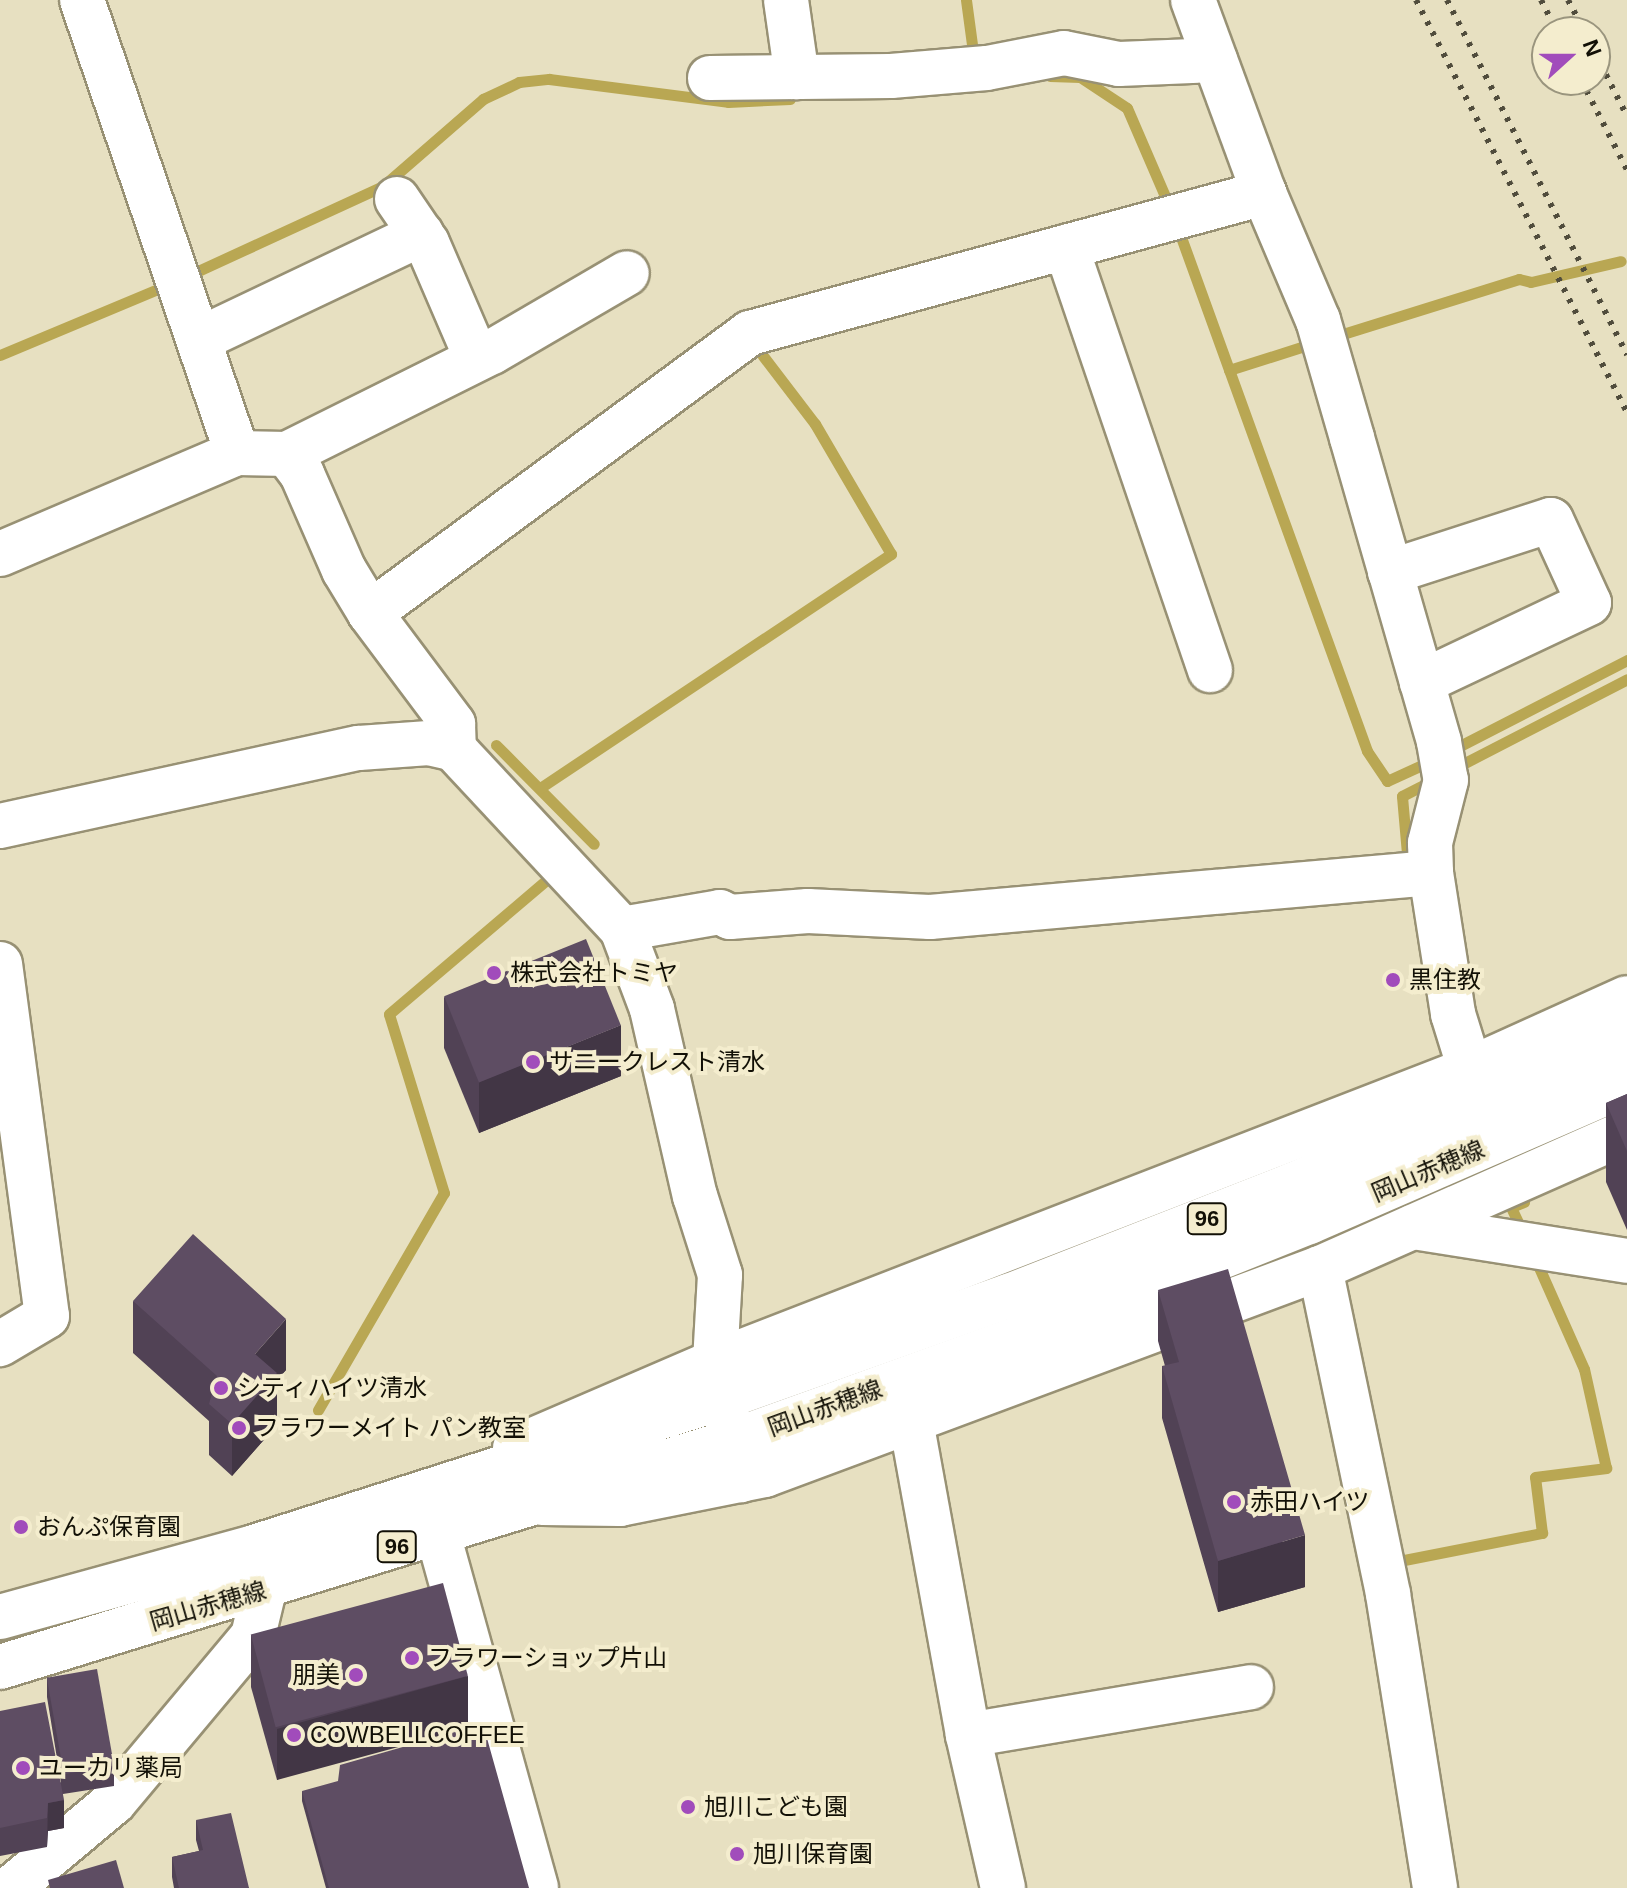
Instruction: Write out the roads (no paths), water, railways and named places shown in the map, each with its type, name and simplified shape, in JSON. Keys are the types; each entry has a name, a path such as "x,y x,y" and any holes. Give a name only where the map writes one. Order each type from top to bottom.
{"street":[{"path":"82,0 237,453"},
{"path":"786,0 797,77"},
{"path":"1193,0 1264,193 1324,340 1443,761 1430,843 1417,875 1470,1069"},
{"path":"710,78 978,69 1064,53 1119,64 1215,60"},
{"path":"370,613 750,333 1264,193"},
{"path":"397,199 421,234 477,359"},
{"path":"200,339 421,234"},
{"path":"1066,247 1210,670"},
{"path":"0,554 237,453 287,454 477,359 627,273"},
{"path":"287,454 302,474 344,570 370,613 453,724 454,749"},
{"path":"1390,572 1551,520 1589,603 1422,682"},
{"path":"0,826 359,748 429,743 454,749 564,866 638,926 652,1009 695,1196 720,1275 718,1380 736,1461 911,1421 1320,1268 1627,1132"},
{"path":"638,926 720,912 730,917 808,911 930,917 1417,875"},
{"path":"0,964 47,1316 0,1344"},
{"path":"718,1380 1470,1069 1627,998"},
{"name":"岡山赤穂線","path":"0,1617 254,1547 385,1506 718,1380 1009,1296 1264,1196 1627,1042"},
{"name":"岡山赤穂線","path":"0,1667 264,1590 536,1503 736,1461 1627,1084"},
{"path":"1413,1227 1627,1261"},
{"path":"1320,1268 1388,1594 1435,1888"},
{"path":"911,1421 968,1735 1003,1888"},
{"path":"438,1534 536,1888"},
{"path":"11,1888 114,1802 176,1734 253,1636 264,1590 254,1547"},
{"path":"968,1735 1251,1687"}],"waterway":[{"path":"966,0 974,59"},
{"path":"1050,76 1080,77 1127,108 1171,210"},
{"path":"185,277 383,186 483,99 519,82 549,79 728,102 790,99"},
{"path":"1177,226 1367,751 1387,781 1435,759"},
{"path":"1330,338 1519,279 1531,282 1621,261"},
{"path":"0,355 170,284"},
{"path":"1229,370 1314,343"},
{"path":"540,788 891,554 815,424 763,356"},
{"path":"1450,751 1627,660"},
{"path":"1453,769 1627,679"},
{"path":"496,745 594,844"},
{"path":"1408,865 1402,796 1435,779"},
{"path":"318,1410 444,1193 389,1014 557,871"},
{"path":"1523,1233 1511,1207 1524,1202"},
{"path":"1401,1568 1399,1561 1542,1533 1535,1477 1606,1468 1584,1369 1534,1256"}],"railway":[{"path":"1416,0 1627,413"},
{"path":"1447,0 1627,355"},
{"path":"1541,0 1549,16"},
{"path":"1568,0 1576,16"},
{"path":"1611,84 1627,116"},
{"path":"1589,96 1627,170"}],"place":[{"name":"株式会社トミヤ","path":"494,973"},
{"name":"黒住教","path":"1393,980"},
{"name":"サニークレスト清水","path":"533,1062"},
{"name":"シティハイツ清水","path":"221,1388"},
{"name":"フラワーメイト パン教室","path":"239,1428"},
{"name":"赤田ハイツ","path":"1234,1502"},
{"name":"おんぷ保育園","path":"21,1527"},
{"name":"フラワーショップ片山","path":"412,1658"},
{"name":"朋美","path":"356,1675"},
{"name":"COWBELLCOFFEE","path":"294,1735"},
{"name":"ユーカリ薬局","path":"23,1768"},
{"name":"旭川こども園","path":"688,1807"},
{"name":"旭川保育園","path":"737,1854"}]}
